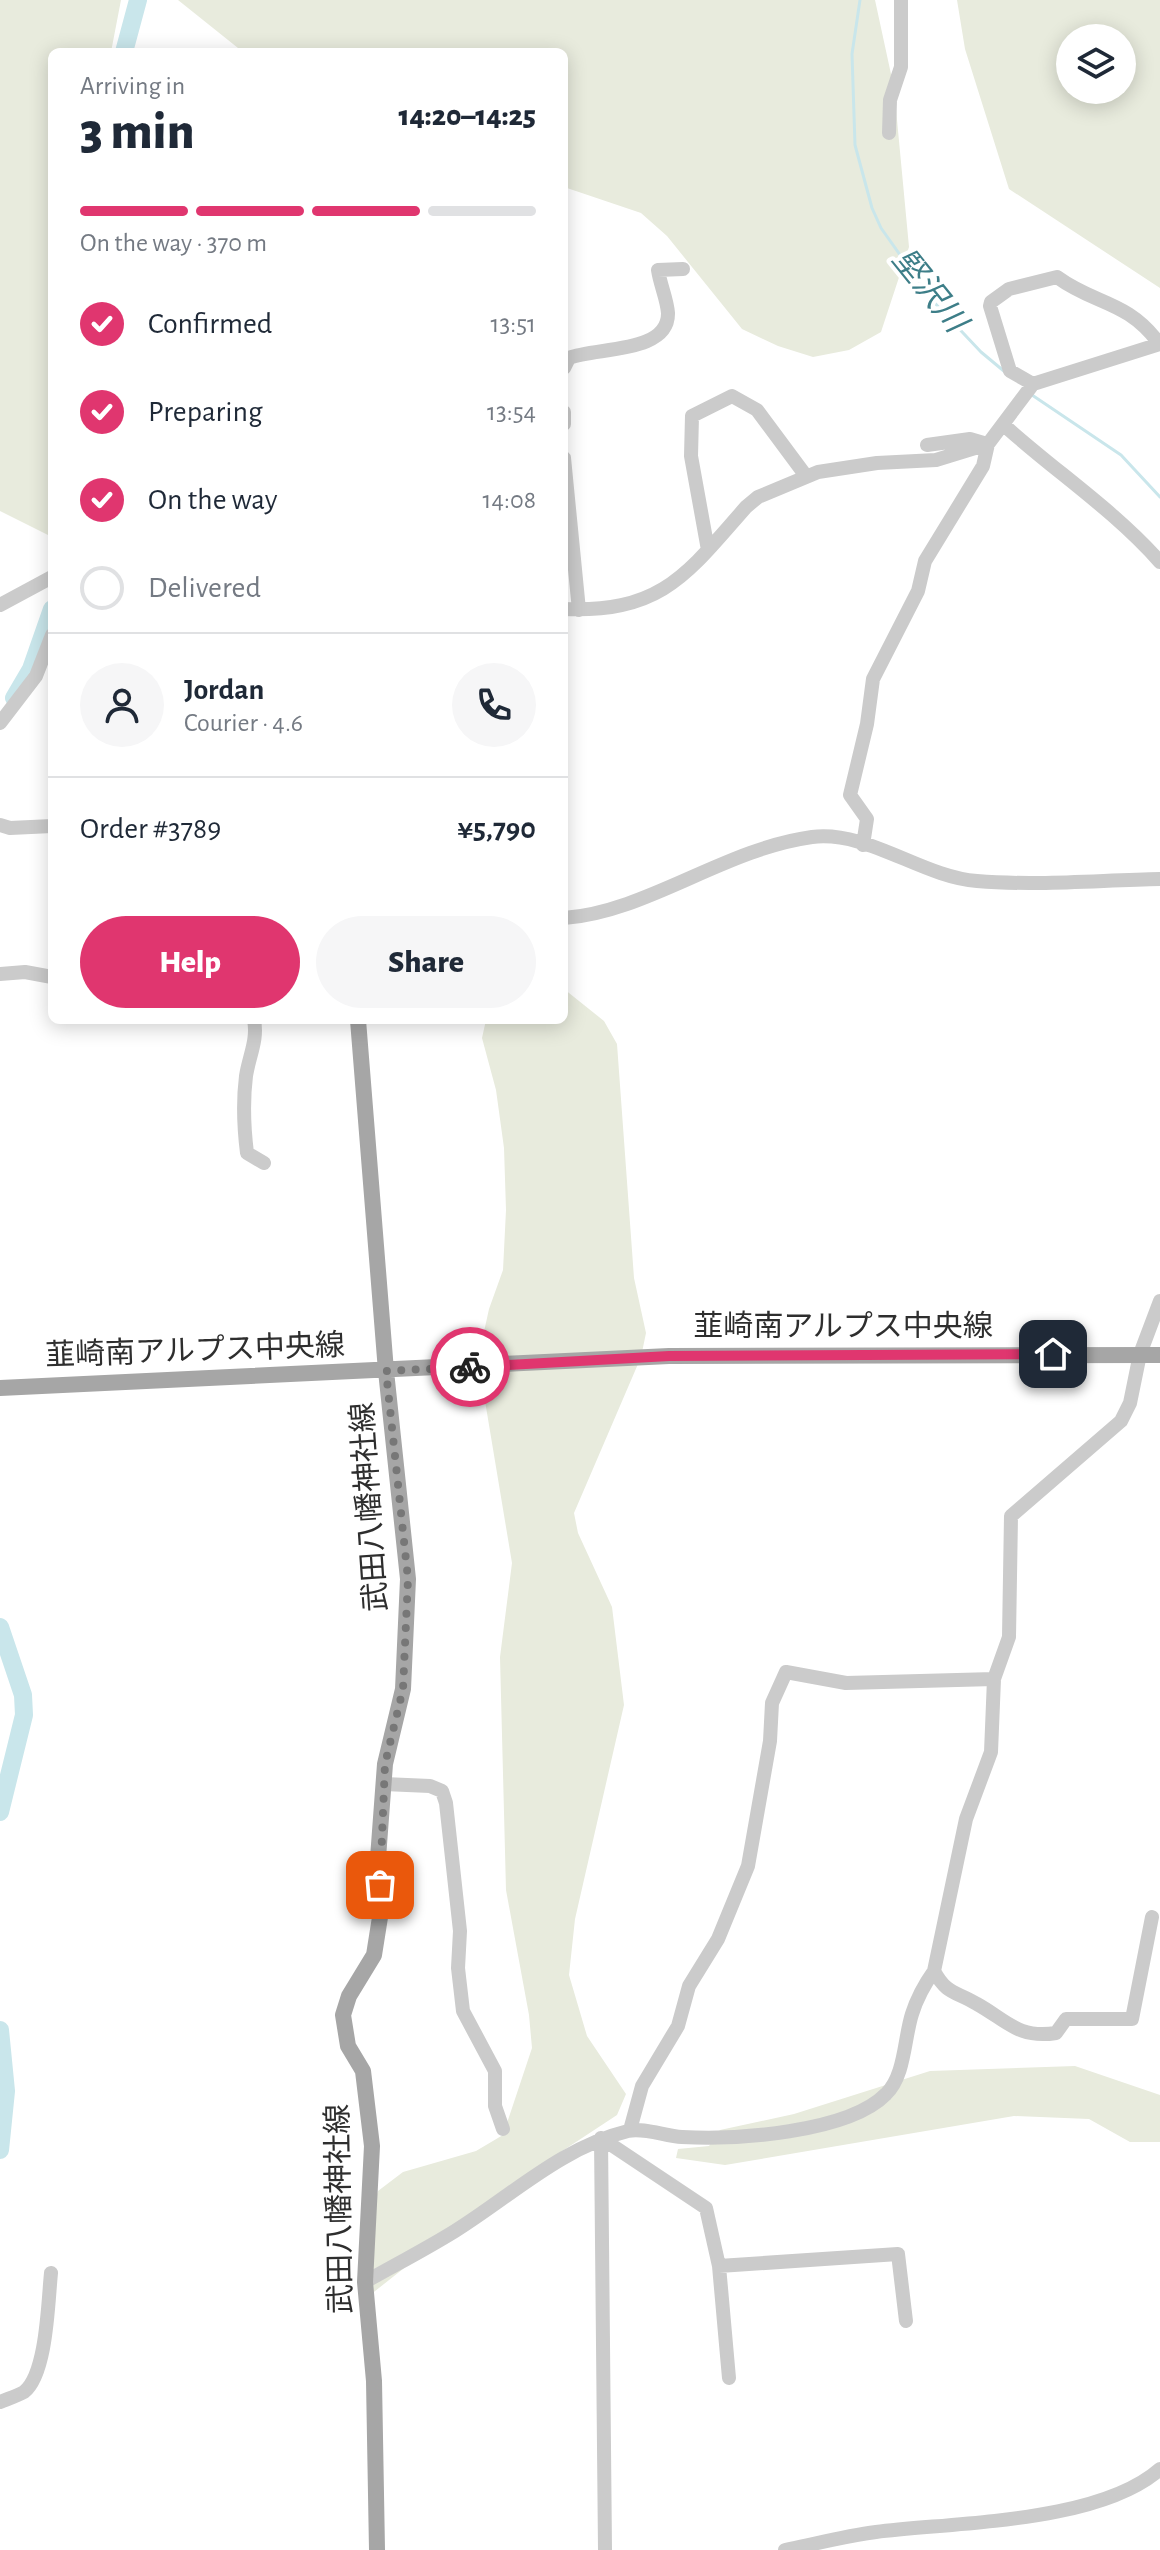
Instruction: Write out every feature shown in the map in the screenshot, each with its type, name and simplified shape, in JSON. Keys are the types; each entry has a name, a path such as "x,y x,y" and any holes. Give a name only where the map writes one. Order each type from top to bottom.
{"main road":[{"name":"武田八幡神社線","path":"358,1024 386,1371 408,1579 403,1689 384,1784 378,1858 381,1911 374,1955 349,1996 343,2015 348,2046 363,2071 372,2146 365,2282 374,2381 377,2550"},
{"name":"韮崎南アルプス中央線","path":"0,1388 669,1356 1160,1355"}],"street":[{"path":"889,133 890,100 901,67 901,0"},
{"path":"568,360 580,354 629,348 657,335 667,323 668,308 658,270 683,269"},
{"path":"863,845 867,819 850,795 867,724 873,679 918,591 925,561 983,466 988,444 1033,384 1159,343 1130,312 1074,290 1057,277 1009,289 990,306 1010,371 1033,384"},
{"path":"708,550 691,456 692,416 732,396 749,403 806,476"},
{"path":"1007,420 1055,471 1094,498 1160,562"},
{"path":"927,445 970,439 988,444"},
{"path":"568,534 572,609 638,601 682,578 746,507 806,476 877,463 936,460 988,444"},
{"path":"0,605 48,579"},
{"path":"0,723 36,676 48,645"},
{"path":"0,825 10,828 48,826"},
{"path":"568,918 591,916 682,881 732,857 802,839 835,838 976,881 1160,879"},
{"path":"0,974 25,972 48,976"},
{"path":"255,1024 257,1034 246,1078 246,1140 247,1153 264,1163"},
{"path":"365,2282 455,2231 563,2157 601,2138 630,2130 679,2137 752,2139 845,2117 870,2106 894,2085 911,2015 922,1988 934,1971 966,1819 991,1752 994,1679 1009,1637 1011,1516 1121,1421 1130,1403 1140,1354 1160,1301"},
{"path":"630,2130 642,2086 678,2026 689,1986 718,1939 748,1866 770,1741 772,1703 786,1672 846,1683 994,1679"},
{"path":"384,1784 430,1786 442,1791 446,1803 460,1931 458,1968 463,2011 495,2071 495,2106 503,2129"},
{"path":"934,1971 944,1988 980,2004 1015,2030 1046,2035 1056,2033 1066,2019 1132,2019 1152,1917"},
{"path":"601,2138 706,2208 719,2266 729,2378"},
{"path":"601,2138 605,2550"},
{"path":"719,2266 898,2254 906,2321"},
{"path":"0,2402 25,2391 35,2374 40,2360 51,2273"},
{"path":"785,2550 871,2533 1079,2508 1119,2496 1160,2469"}],"shaded area":[{"path":"0,0 121,0 112,48 48,48 48,535 0,511"},
{"path":"178,0 875,0 894,88 909,247 881,332 849,350 813,357 778,346 742,329 667,236 641,213 568,188 568,48 238,48"},
{"path":"957,0 1160,0 1160,288 1009,189 965,49"},
{"path":"568,992 604,1021 617,1044 634,1278 646,1333 641,1357 574,1513 578,1533 612,1607 624,1705 575,1919 569,1975 587,2036 626,2094 617,2115 503,2190 365,2299 362,2247 378,2191 403,2172 476,2151 503,2135 532,2048 506,1890 500,1657 512,1563 478,1359 489,1309 503,1270 506,1210 504,1148 496,1090 482,1038 485,1024 568,1024"},
{"path":"1075,2066 1160,2095 1160,2142 1130,2142 1089,2119 1014,2116 725,2165 676,2158 678,2149 709,2146 720,2130 794,2114 930,2071"}],"waterway":[{"path":"125,48 138,0"},
{"name":"堅沢川","path":"860,0 852,54 855,145 872,208 881,228 932,300 981,352 1005,372"},
{"name":"堅沢川","path":"1032,395 1121,455 1160,497"},
{"path":"14,698 31,669 48,620"},
{"path":"0,1627 23,1695 24,1715 0,1812"},
{"path":"0,2030 6,2091 0,2150"}],"way so far":[{"path":"380,1885 378,1858 385,1764 403,1689 408,1579 386,1371 470,1367"}],"route":[{"path":"470,1367 669,1356 1053,1354"}]}
